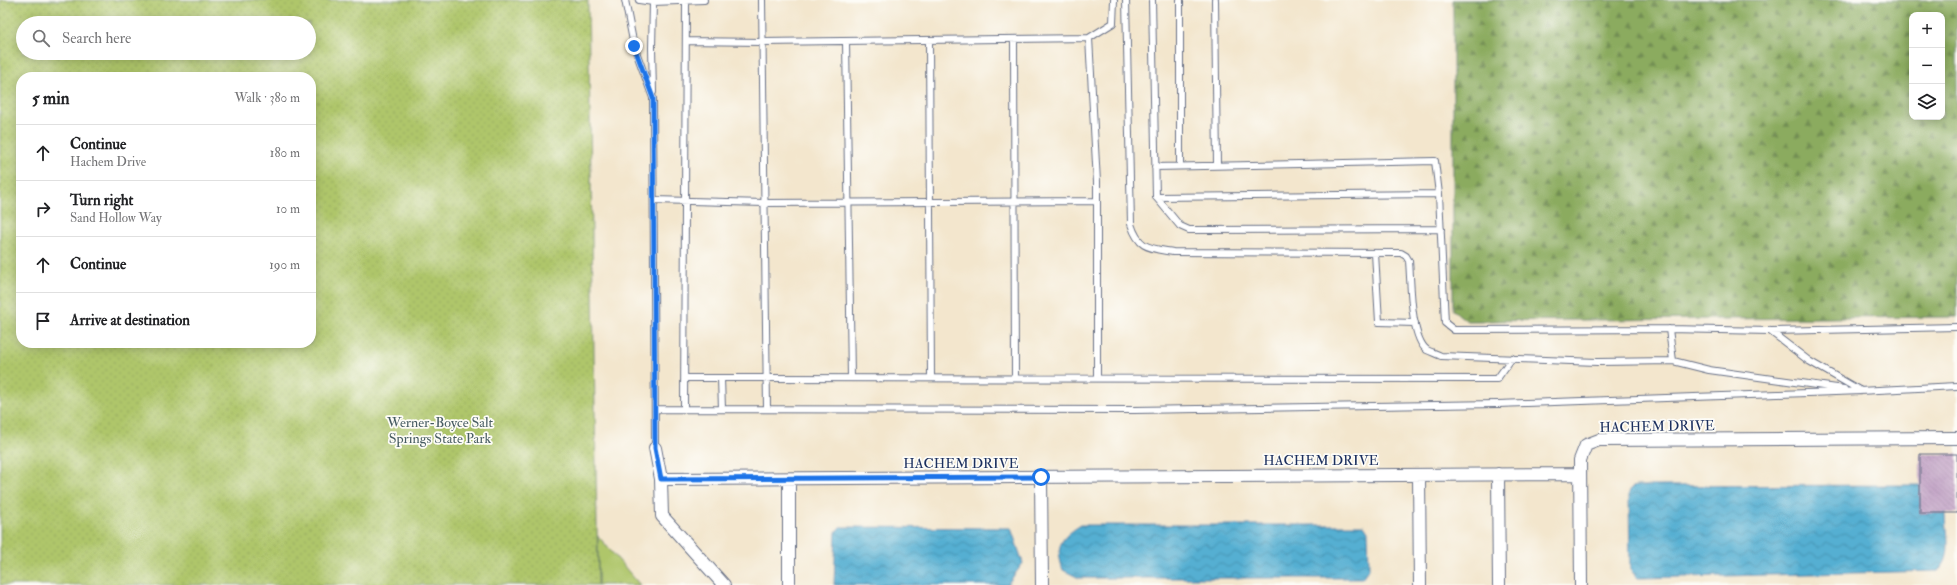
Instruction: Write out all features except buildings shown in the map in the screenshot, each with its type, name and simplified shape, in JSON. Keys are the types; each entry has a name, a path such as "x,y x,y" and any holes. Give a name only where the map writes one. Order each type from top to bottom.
{"street":[{"name":"HACHEM DRIVE","path":"661,479 1580,474 1580,460 1586,445 1598,440 1957,438"},
{"path":"655,448 661,479 662,516 724,585"},
{"path":"1498,474 1499,585"},
{"path":"1580,474 1581,585"},
{"path":"1419,475 1420,585"},
{"path":"1041,477 1042,585"},
{"path":"789,479 789,585"}],"lane":[{"path":"625,0 634,46 653,98"},
{"path":"638,0 653,2 704,0"},
{"path":"762,0 767,409"},
{"path":"686,40 762,42 1089,38 1113,23 1114,0"},
{"path":"1126,0 1131,224 1136,239 1151,249 1173,252 1401,253 1406,256 1409,261 1418,339 1427,349 1441,356 1597,362 1673,362 1709,370 1862,391"},
{"path":"1152,0 1156,197 1180,226 1189,230 1441,229"},
{"path":"1180,0 1180,166"},
{"path":"1215,0 1217,165"},
{"path":"684,409 686,1"},
{"path":"653,2 652,48 655,448"},
{"path":"1089,38 1097,201 1097,378"},
{"path":"1014,39 1015,378"},
{"path":"846,40 851,378"},
{"path":"929,40 931,378"},
{"path":"1155,167 1435,161 1439,194 1445,323 1454,330 1669,329 1770,331 1957,327"},
{"path":"1156,197 1439,194"},
{"path":"654,200 764,203 1097,201"},
{"path":"1375,253 1379,322 1415,323"},
{"path":"1669,329 1673,362"},
{"path":"1770,331 1809,361 1862,391"},
{"path":"684,378 1497,378 1512,358"},
{"path":"721,378 722,409"},
{"path":"655,409 1134,410 1498,404 1862,391 1957,386"}],"green space":[{"name":"Werner-Boyce Salt Springs State Park","path":"0,0 588,0 598,585 0,585"},
{"path":"1453,0 1957,0 1957,317 1467,321 1453,310"},
{"path":"598,536 640,585 598,585"}],"water":[{"path":"1920,485 1920,513 1946,513 1948,552 1943,566 1938,571 1638,578 1630,570 1629,493 1631,488 1636,486"},
{"path":"1081,525 1364,525 1368,531 1369,568 1362,578 1079,578 1063,570 1059,555 1061,543 1068,534"},
{"path":"840,527 1011,528 1023,563 1007,585 834,585 836,532"}],"route":[{"path":"634,46 653,98 655,448 661,479 1041,477"}]}
